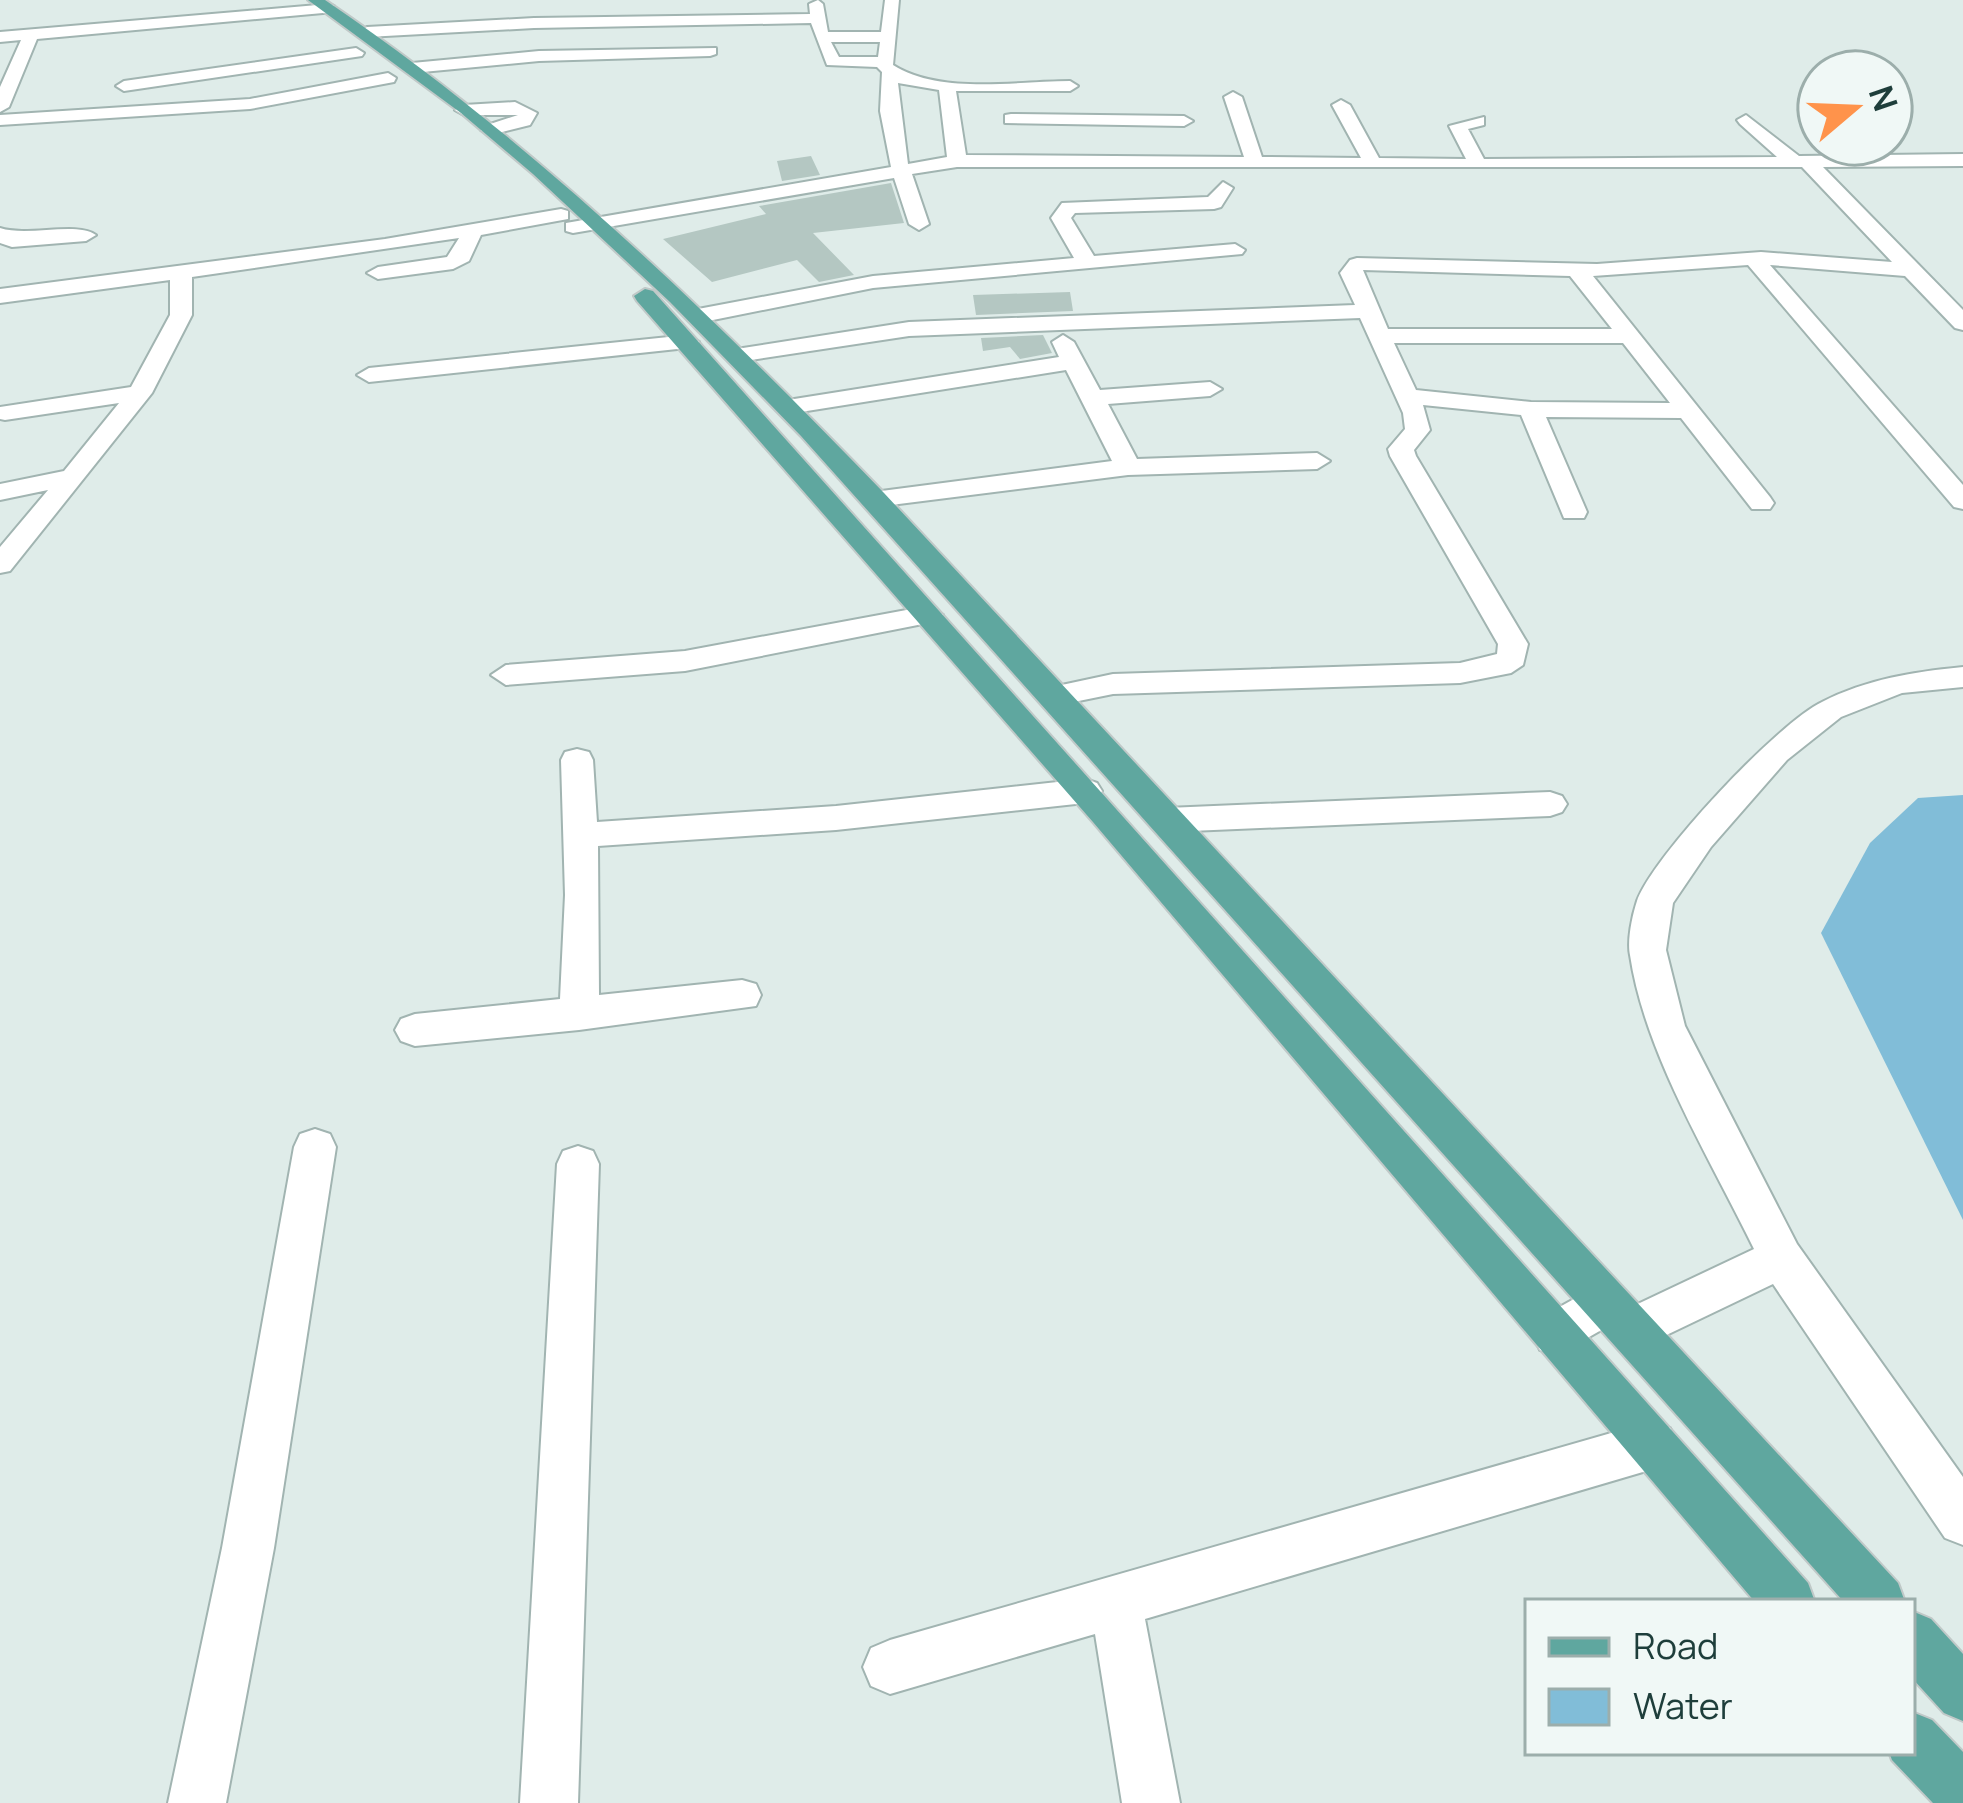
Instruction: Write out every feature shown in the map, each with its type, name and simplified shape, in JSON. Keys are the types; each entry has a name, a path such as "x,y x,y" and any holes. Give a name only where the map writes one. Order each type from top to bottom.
{"main road":[{"path":"308,5 478,128 693,329 788,407 1876,1599"},
{"path":"731,361 928,615 1787,1599"},
{"path":"1915,1641 1963,1694"},
{"path":"1915,1743 1963,1793"}],"street":[{"path":"0,37 130,29 308,5"},
{"path":"130,29 139,6"},
{"path":"885,8 886,105 901,173 919,224"},
{"path":"120,110 126,79 256,71 361,43 535,23 821,11 821,38 832,62 887,67 905,80 947,86 1070,86"},
{"path":"0,107 8,72 31,35"},
{"path":"821,38 885,37"},
{"path":"0,120 250,104 400,73 539,56 710,51"},
{"path":"947,86 957,161"},
{"path":"1012,86 1009,127 1126,112 1184,121"},
{"path":"1233,97 1255,163"},
{"path":"1342,106 1371,160"},
{"path":"1746,120 1795,158"},
{"path":"1477,163 1458,126 1478,121"},
{"path":"1915,161 1963,160"},
{"path":"0,296 473,230 579,221 957,161 1795,163"},
{"path":"1807,168 1963,323"},
{"path":"1086,261 1061,218 1070,207 1200,205 1219,200 1223,188"},
{"path":"2,226 2,238 23,241 86,236"},
{"path":"379,273 453,263 462,257 473,230"},
{"path":"23,241 20,254 48,264 52,290"},
{"path":"369,375 693,329 872,282 1235,250"},
{"path":"1753,258 1963,501"},
{"path":"1054,696 1113,684 1460,673 1500,666 1512,658 1513,644 1403,456 1401,449 1418,430 1408,396 1351,273 1357,265 1577,270 1753,258 1963,282"},
{"path":"1577,270 1761,503"},
{"path":"0,565 140,393 182,315 181,274"},
{"path":"731,361 909,329 1369,311"},
{"path":"1052,324 1128,467"},
{"path":"1380,336 1629,336"},
{"path":"788,407 1074,362"},
{"path":"1094,398 1210,389"},
{"path":"5,413 140,393"},
{"path":"1408,396 1531,409 1688,411"},
{"path":"1531,409 1574,512"},
{"path":"875,499 1128,467 1317,460"},
{"path":"0,492 74,477"},
{"path":"506,675 685,661 928,615"},
{"path":"1963,677 1897,684 1830,710 1776,752 1699,838 1655,902 1647,950 1666,1026 1781,1258 1963,1520"},
{"path":"577,760 579,1015"},
{"path":"580,835 1089,796 1134,784"},
{"path":"1167,820 1550,804"},
{"path":"415,1030 742,995"},
{"path":"197,1803 248,1548 315,1147"},
{"path":"549,1803 578,1164"},
{"path":"1556,1334 1781,1258"},
{"path":"890,1667 1653,1445"},
{"path":"1116,1601 1151,1803"}],"water":[{"path":"1963,795 1963,1220 1821,933 1870,843 1918,798"}],"building":[{"path":"811,156 820,175 782,181 777,161"},
{"path":"891,183 904,223 813,233 854,275 819,282 797,260 712,282 663,239 766,214 759,206"},
{"path":"1070,292 1073,311 976,315 973,295"},
{"path":"1043,335 1052,353 1020,359 1010,347 983,351 981,338"}]}
